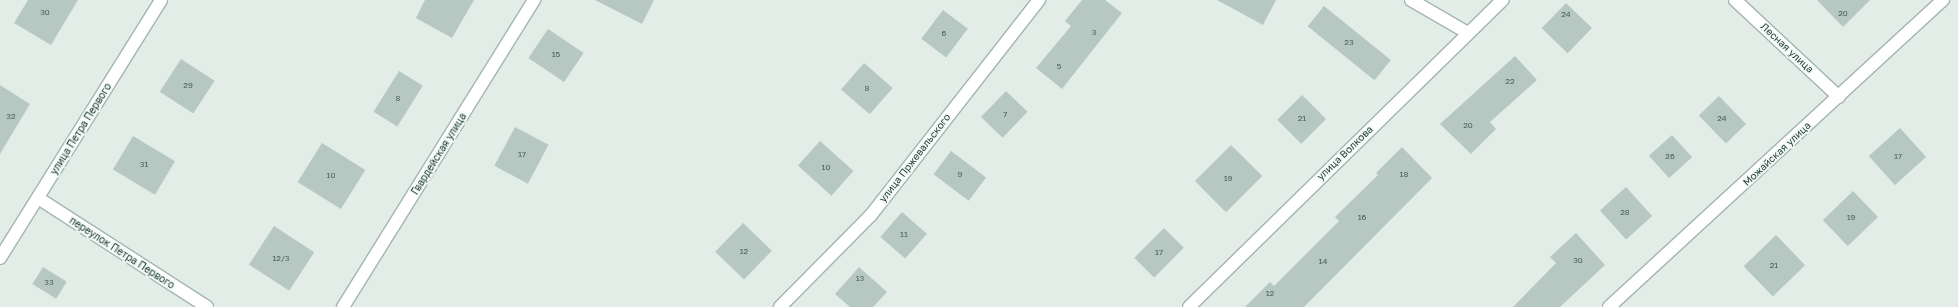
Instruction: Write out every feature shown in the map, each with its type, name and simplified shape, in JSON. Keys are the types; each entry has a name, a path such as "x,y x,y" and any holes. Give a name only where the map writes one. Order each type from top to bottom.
{"street":[{"name":"улица Петра Первого","path":"0,258 161,0"},
{"name":"Гвардейская улица","path":"343,307 534,0"},
{"name":"улица Пржевальского","path":"780,307 871,215 1039,0"},
{"path":"1411,0 1468,33"},
{"name":"улица Волкова","path":"1189,307 1503,0"},
{"name":"Лесная улица","path":"1735,0 1838,97"},
{"name":"Можайская улица","path":"1609,307 1944,0"},
{"name":"переулок Петра Первого","path":"38,198 207,307"}],"building":[{"path":"28,0 78,0 51,45 14,23"},
{"path":"425,0 474,0 452,38 416,18"},
{"path":"595,0 654,0 642,24"},
{"path":"1082,0 1105,0 1122,13 1062,89 1036,68 1071,26 1065,21"},
{"path":"1217,0 1276,0 1263,25"},
{"path":"1817,0 1870,0 1843,27"},
{"path":"1566,3 1592,28 1568,53 1542,28"},
{"path":"1324,6 1391,60 1374,80 1308,26"},
{"path":"943,10 968,29 946,57 921,39"},
{"path":"548,29 584,53 564,82 528,58"},
{"path":"1515,56 1537,80 1490,122 1496,129 1471,154 1440,124"},
{"path":"181,59 215,81 193,113 160,92"},
{"path":"864,63 893,88 870,114 841,89"},
{"path":"399,71 423,86 397,127 374,112"},
{"path":"0,85 30,104 0,154"},
{"path":"1006,91 1028,112 1003,138 981,117"},
{"path":"1302,95 1326,119 1301,144 1277,120"},
{"path":"1719,96 1746,124 1726,144 1699,115"},
{"path":"515,127 549,145 528,184 494,166"},
{"path":"1900,128 1926,157 1895,185 1869,156"},
{"path":"1672,135 1692,157 1669,178 1649,156"},
{"path":"133,136 175,161 155,195 113,169"},
{"path":"820,141 853,171 831,196 798,166"},
{"path":"322,143 365,170 341,209 298,182"},
{"path":"1231,145 1262,176 1226,212 1195,181"},
{"path":"1402,147 1432,178 1304,307 1245,307 1270,282 1274,286 1339,221 1335,217 1378,175 1376,173"},
{"path":"951,151 986,177 969,201 934,174"},
{"path":"1626,187 1652,216 1626,239 1600,210"},
{"path":"1853,191 1878,217 1848,246 1823,220"},
{"path":"902,212 927,234 905,259 880,237"},
{"path":"743,223 772,251 744,280 715,252"},
{"path":"274,226 314,252 289,291 249,265"},
{"path":"1164,228 1184,248 1154,277 1134,258"},
{"path":"1576,233 1605,265 1560,307 1513,307 1556,263 1550,257"},
{"path":"1776,235 1805,265 1773,296 1744,266"},
{"path":"43,267 67,282 56,299 32,284"},
{"path":"859,267 887,292 873,307 850,307 835,294"}]}
